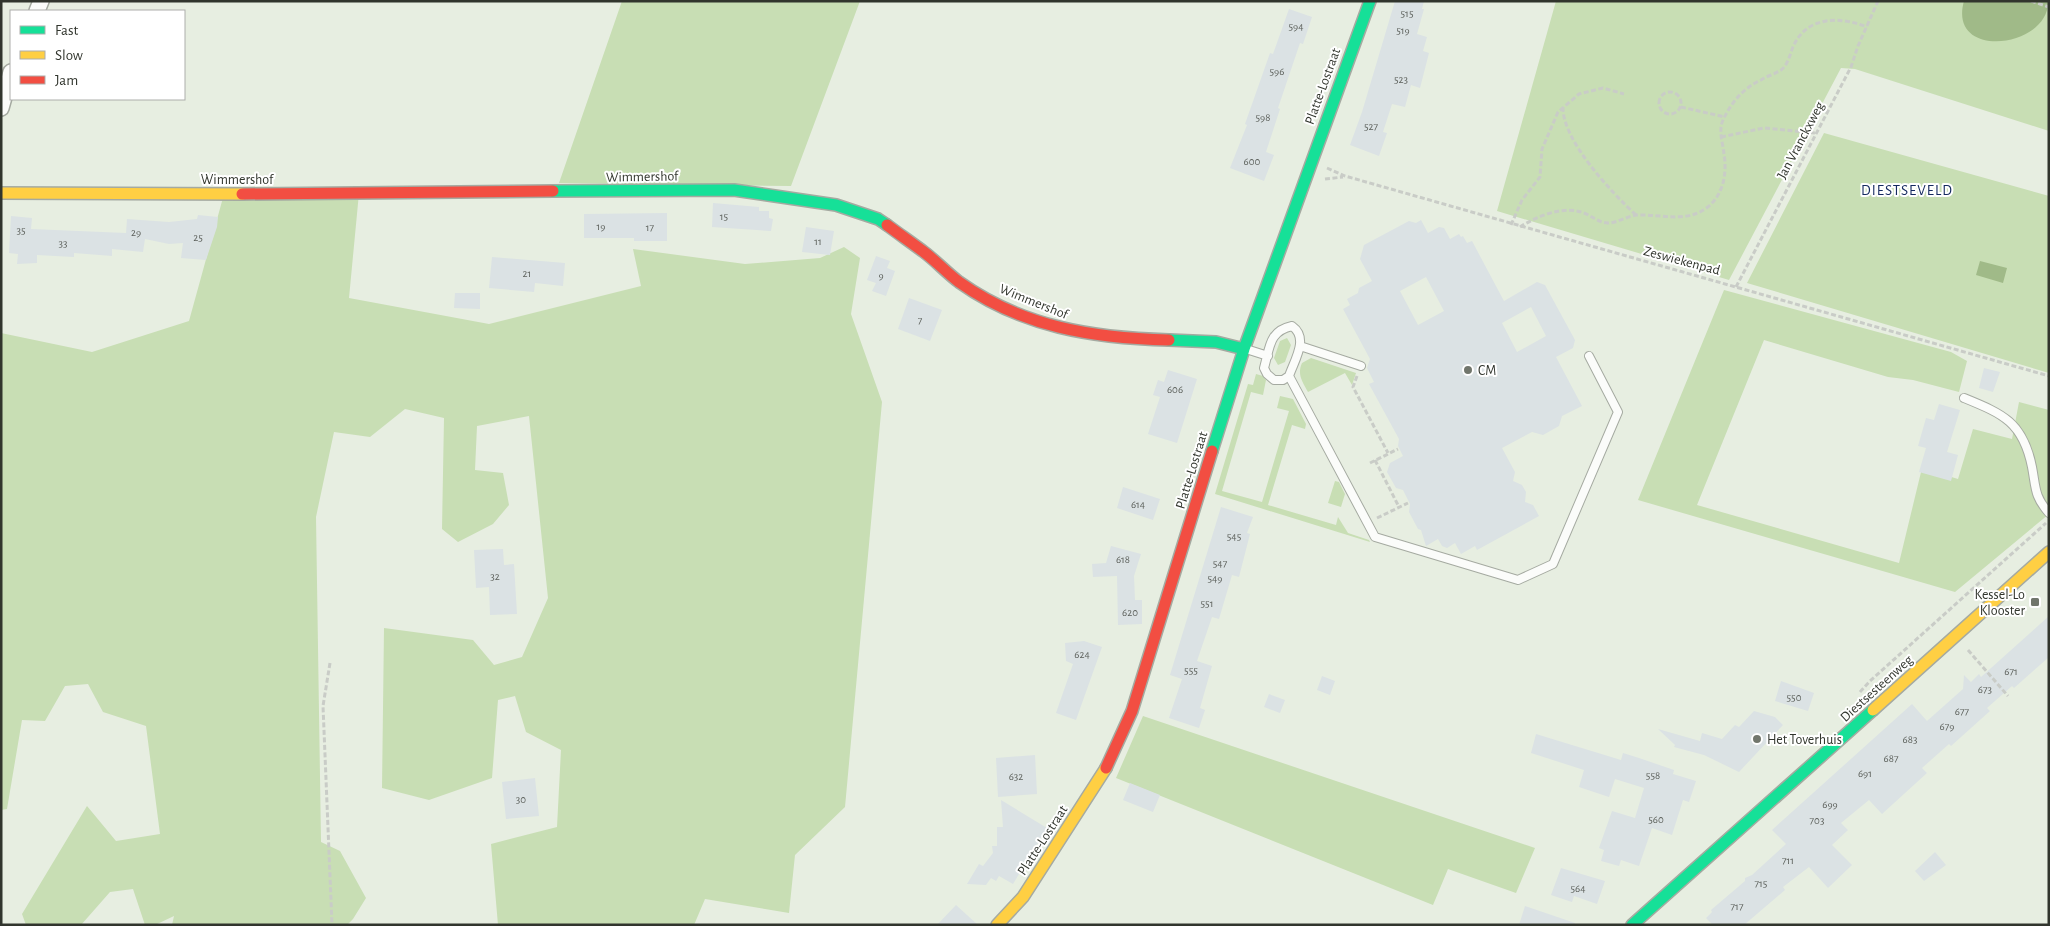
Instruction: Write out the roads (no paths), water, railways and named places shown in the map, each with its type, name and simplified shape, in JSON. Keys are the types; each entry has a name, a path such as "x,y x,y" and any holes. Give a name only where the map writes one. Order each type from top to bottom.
{"street":[{"name":"Platte-Lostraat","path":"997,925 1022,897 1092,791 1107,766 1132,711 1244,349 1370,1"},
{"path":"1,108 10,76"},
{"name":"Wimmershof","path":"1,194 734,190 836,205 878,219 924,252 959,282 1006,309 1064,330 1123,339 1216,342 1244,349"},
{"name":"Diestsesteenweg","path":"1632,925 2049,552"}],"lane":[{"path":"1292,326 1299,331 1302,340 1300,346 1289,376 1283,380 1274,380 1267,374 1264,368 1275,333 1282,328 1292,326"},
{"path":"1300,346 1360,366"},
{"path":"1244,349 1268,356"},
{"path":"1289,376 1375,537 1518,580 1553,564 1618,412 1589,356"},
{"path":"1964,398 1995,411 2013,423 2024,442 2032,467 2035,490 2049,514"}],"place":[{"name":"CM","path":"1468,370"},
{"name":"Kessel-Lo Klooster","path":"2035,602"},
{"name":"Het Toverhuis","path":"1757,739"}],"district":[{"name":"DIESTSEVELD","path":"1907,190"}]}
